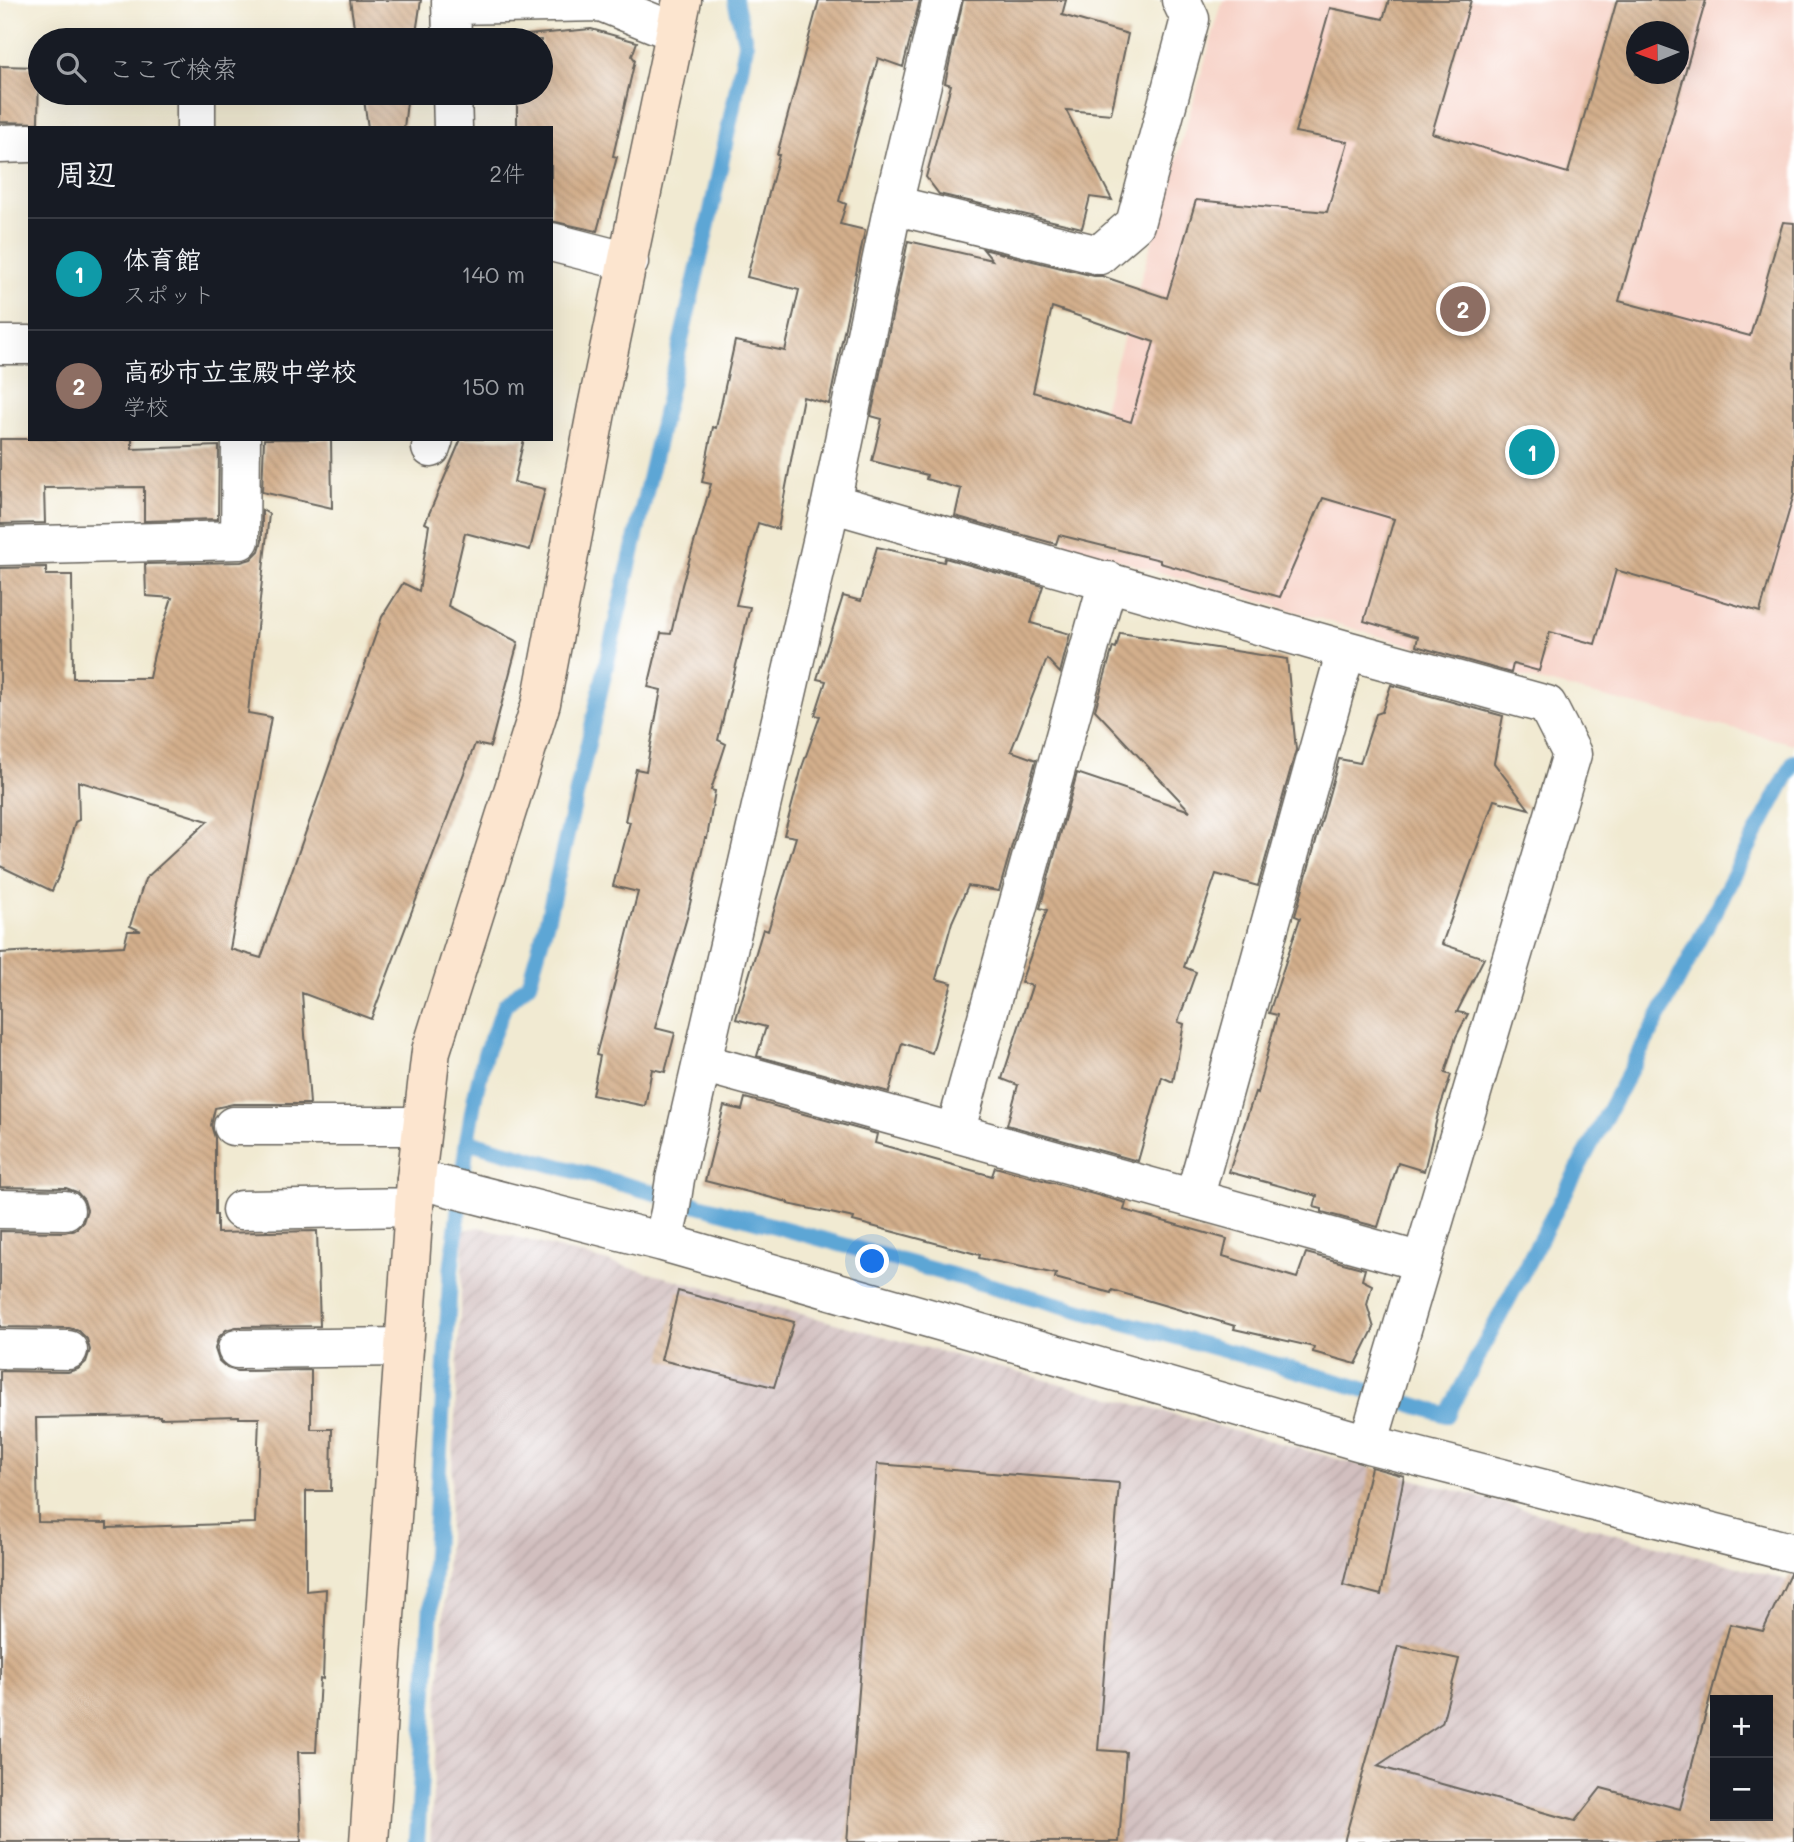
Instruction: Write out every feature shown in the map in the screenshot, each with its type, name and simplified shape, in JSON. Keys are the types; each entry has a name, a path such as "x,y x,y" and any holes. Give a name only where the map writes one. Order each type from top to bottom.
{"street":[{"path":"669,1211 831,503 893,205 942,0"},
{"path":"893,205 1099,255 1135,224 1190,19 1181,0"},
{"path":"369,1842 415,1193 431,1051 541,703 597,407 678,16 601,2 452,15"},
{"path":"196,105 196,126"},
{"path":"452,105 453,126"},
{"path":"0,144 28,144"},
{"path":"553,243 629,262"},
{"path":"0,345 28,345"},
{"path":"0,546 240,540 241,441"},
{"path":"831,503 1547,705 1572,754 1368,1444"},
{"path":"955,1133 1108,581"},
{"path":"1194,1199 1346,650"},
{"path":"702,1063 1422,1262"},
{"path":"233,1126 421,1126"},
{"path":"241,1210 415,1193 669,1211 1368,1444 1794,1553"},
{"path":"0,1209 65,1210"},
{"path":"237,1349 404,1347"},
{"path":"0,1349 68,1350"}],"shaded area":[{"path":"1223,0 1794,0 1794,744 1503,672 1063,544"},
{"path":"479,1227 1794,1582 1794,1842 430,1842 464,1230"}],"building":[{"path":"350,0 421,0 417,28 354,28"},
{"path":"819,0 920,0 903,67 878,58 839,201 846,204 840,224 865,230 829,404 803,397 778,529 758,523 736,605 750,607 718,740 726,744 711,790 715,791 707,838 655,1028 675,1033 665,1072 652,1069 645,1106 592,1095 600,1056 596,1055 638,892 613,886 630,822 625,821 636,769 646,771 661,690 648,687 661,633 671,634 711,484 702,482 735,341 785,351 799,290 747,277"},
{"path":"963,0 1066,0 1062,15 1128,34 1111,114 1066,110 1112,200 1090,197 1082,228 939,194 926,177 951,85 945,83"},
{"path":"1389,0 1471,0 1432,133 1568,173 1617,0 1706,0 1689,59 1689,21 1626,21 1626,84 1682,84 1619,301 1750,336 1783,222 1794,223 1794,494 1760,612 1616,570 1595,644 1550,632 1539,671 1513,664 1511,673 1416,646 1418,637 1364,621 1394,519 1323,498 1280,597 1160,563 1160,560 1059,535 1056,544 955,516 961,489 926,479 927,475 872,461 882,419 871,416 908,241 992,260 983,249 1102,276 1167,298 1196,200 1327,212 1348,142 1295,132 1330,8 1383,19","holes":["1052,307 1154,342 1131,422 1033,392"]},
{"path":"591,29 637,42 613,156 617,157 597,231 553,221 553,126 517,126 517,105 553,105 553,33"},
{"path":"0,66 28,67 28,105 38,105 38,123 0,122"},
{"path":"365,105 407,105 404,126 368,126"},
{"path":"0,439 132,441 132,449 219,446 218,519 144,521 144,487 44,488 45,523 0,524"},
{"path":"264,441 331,441 332,508 262,492"},
{"path":"460,441 524,441 514,482 545,489 530,550 465,533 448,606 518,642 490,747 475,744 371,1019 302,993 310,1104 233,1104 215,1108 211,1125 215,1138 217,1233 317,1231 320,1326 236,1327 226,1330 218,1338 215,1349 219,1361 227,1368 237,1371 311,1370 311,1429 332,1429 331,1491 306,1491 306,1591 326,1589 323,1679 320,1678 316,1752 298,1752 301,1842 0,1842 0,1371 68,1372 78,1369 86,1362 90,1350 87,1339 79,1331 69,1328 0,1327 0,1231 65,1232 76,1229 83,1222 87,1210 84,1200 77,1192 66,1188 0,1187 0,953 124,946 128,931 141,931 130,926 145,879 208,821 78,781 79,820 75,822 62,869 52,891 0,866 0,568 46,567 46,575 72,575 73,678 149,678 172,598 146,596 145,564 241,562 251,559 259,551 262,541 262,510 269,514 248,713 271,717 230,949 261,958 382,617 403,583 419,591 429,525 425,523","holes":["36,1418 259,1418 255,1523 107,1528 107,1523 38,1522"]},
{"path":"877,547 944,562 945,558 1043,586 1031,623 1070,634 1060,673 1047,659 1011,751 1036,760 999,891 968,886 952,922 936,979 952,983 932,1053 902,1043 889,1092 757,1056 766,1027 736,1019 763,929 768,931 796,837 784,835 802,767 820,716 815,715 826,681 817,679 843,596 861,601"},
{"path":"1120,633 1287,659 1296,750 1258,886 1216,874 1184,967 1196,972 1178,1022 1184,1024 1173,1082 1162,1077 1138,1161 1007,1125 1018,1085 1002,1079 1032,986 1021,982 1047,910 1040,908 1077,773 1190,811 1095,710 1113,647 1116,648"},
{"path":"1391,685 1503,716 1494,763 1529,809 1494,800 1442,944 1484,958 1457,1012 1468,1014 1456,1037 1445,1073 1451,1075 1424,1171 1398,1163 1378,1227 1322,1212 1322,1209 1314,1207 1317,1196 1229,1172 1255,1092 1257,1093 1277,1015 1269,1013 1300,918 1295,916 1339,759 1360,763 1376,714 1382,712"},
{"path":"745,1098 877,1134 875,1143 992,1176 995,1167 1126,1203 1124,1210 1227,1239 1223,1256 1297,1278 1306,1253 1365,1269 1362,1280 1372,1285 1367,1305 1374,1328 1356,1364 1313,1352 1314,1347 1234,1329 1235,1326 1112,1290 1111,1293 1055,1278 1056,1274 979,1258 980,1255 853,1221 854,1218 788,1204 705,1181 724,1106 742,1110"},
{"path":"678,1291 794,1322 774,1387 661,1360"},
{"path":"877,1464 1119,1483 1098,1750 1126,1752 1119,1842 847,1842"},
{"path":"1371,1467 1404,1476 1381,1595 1343,1585"},
{"path":"1790,1574 1794,1574 1794,1842 1344,1842 1398,1646 1459,1659 1442,1723 1377,1766 1575,1821 1601,1788 1680,1809 1710,1698 1710,1821 1773,1821 1773,1695 1711,1695 1730,1624 1763,1631"}],"waterway":[{"path":"467,1141 485,1054 505,1005 529,983 548,917 711,211 746,45 735,0"},
{"path":"417,1842 450,1280 467,1141 1346,1384 1447,1415 1794,762"}],"place":[{"name":"高砂市立宝殿中学校","path":"1463,309"},
{"name":"体育館","path":"1532,452"}]}
